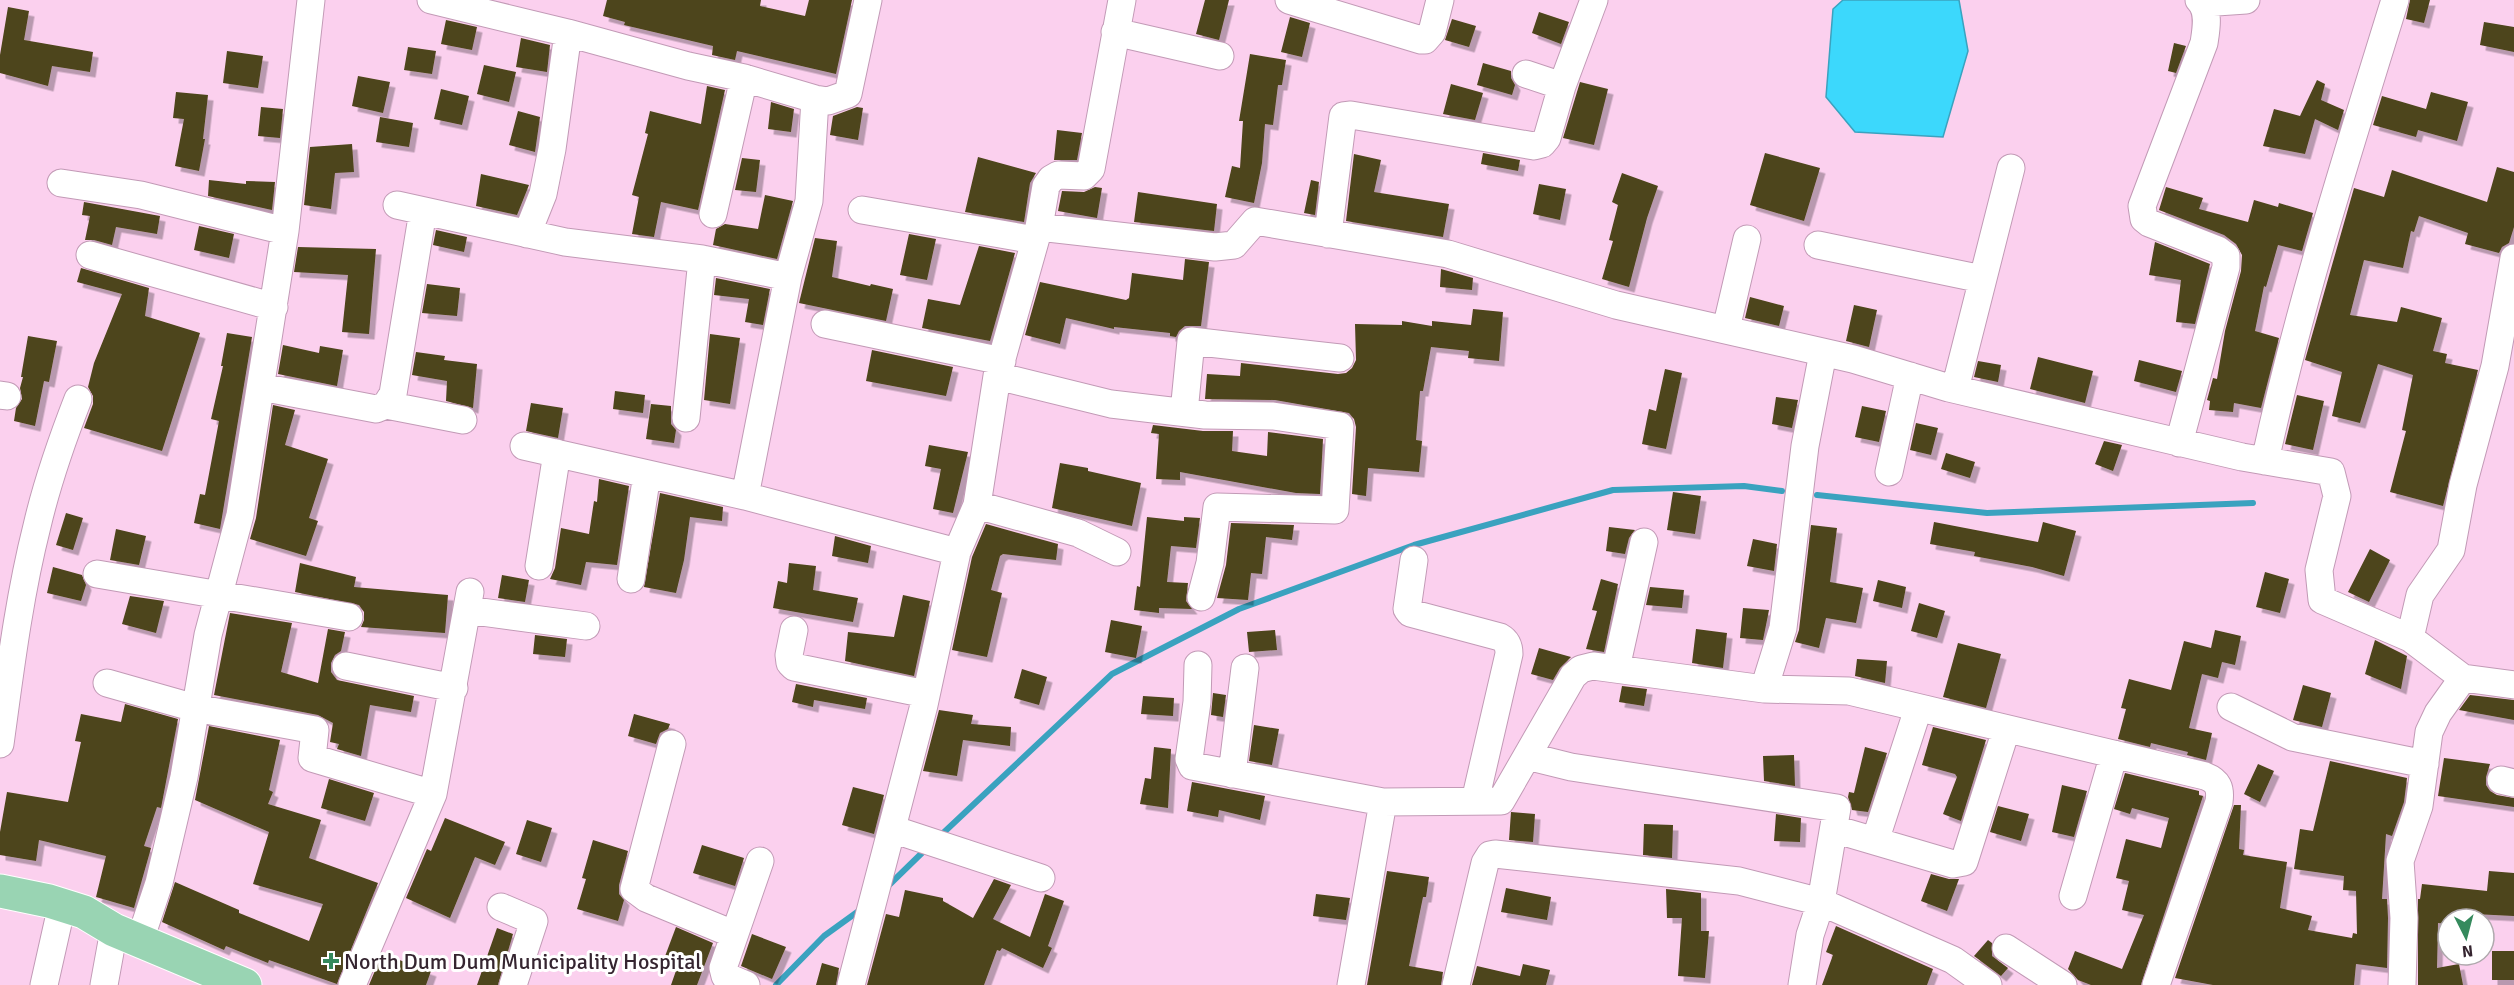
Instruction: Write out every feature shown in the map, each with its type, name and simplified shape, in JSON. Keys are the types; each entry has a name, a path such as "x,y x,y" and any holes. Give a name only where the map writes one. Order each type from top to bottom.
{"main road":[{"path":"0,891 84,912 127,935 245,985"}],"street":[{"path":"104,985 127,935 159,883 184,777 208,635 240,515 285,231 311,0"},
{"path":"431,0 828,101 848,94 867,0"},
{"path":"851,985 926,694 957,552 977,505 1000,369 1037,234 1046,186 1058,175 1084,176 1091,169 1122,0"},
{"path":"1289,0 1425,40 1432,32 1440,0"},
{"path":"1328,234 1343,116 1351,115 1534,146 1542,144 1547,138 1562,86 1575,58 1594,0"},
{"path":"2179,443 2226,267 2226,256 2218,250 2149,224 2144,219 2142,206 2199,60 2206,24 2201,2 2246,0"},
{"path":"2265,461 2282,382 2332,205 2395,0"},
{"path":"1115,32 1220,56"},
{"path":"526,234 543,194 552,149 568,33"},
{"path":"1526,74 1562,86"},
{"path":"713,214 744,78"},
{"path":"745,496 788,277 809,201 815,99"},
{"path":"1955,389 2012,168"},
{"path":"61,183 141,195 285,231"},
{"path":"386,405 393,394 410,208 565,242 702,259 788,277"},
{"path":"862,210 1037,234 1215,247 1234,245 1255,221 1448,254 1616,304 1853,359 1955,389 2179,443 2331,472 2337,496 2319,570 2322,600 2410,638 2463,678 2514,685"},
{"path":"1726,329 1747,239"},
{"path":"1818,245 1982,279"},
{"path":"90,255 274,307"},
{"path":"2410,638 2420,595 2451,550 2463,485 2494,366 2514,258"},
{"path":"686,418 702,259"},
{"path":"825,324 1000,369 1111,404 1184,412 1273,416 1340,426 1335,510 1217,507 1210,563 1201,597"},
{"path":"1184,412 1191,341 1341,358"},
{"path":"1764,689 1783,628 1805,446 1823,353"},
{"path":"1889,472 1910,376"},
{"path":"261,387 376,409 386,405 463,420"},
{"path":"0,744 20,609 36,526 61,442 78,399"},
{"path":"524,446 745,496 957,552"},
{"path":"539,566 557,453"},
{"path":"631,579 647,474"},
{"path":"977,505 1078,533 1117,552"},
{"path":"1616,668 1644,542"},
{"path":"1414,560 1407,609 1410,613 1500,637 1507,642 1509,654 1475,801"},
{"path":"97,574 349,617"},
{"path":"352,985 433,794 469,601 586,626"},
{"path":"794,630 789,660 795,667 926,694"},
{"path":"1198,664 1197,702 1189,762 1192,766 1383,802 1501,801 1573,676 1581,669 1593,666 1764,689 1849,692 2205,776 2217,784 2221,790 2156,985"},
{"path":"346,666 454,688"},
{"path":"1232,774 1245,668"},
{"path":"2402,985 2404,918 2400,861 2419,806 2429,732 2438,713 2463,678"},
{"path":"107,683 195,708 315,730 312,758 433,794"},
{"path":"2232,706 2292,737 2425,764"},
{"path":"1875,841 1918,709"},
{"path":"1834,829 1953,864 1964,862 2006,730"},
{"path":"672,744 634,889 646,898 733,934"},
{"path":"2073,896 2114,754"},
{"path":"1527,756 1617,774 1837,808 1821,902 1810,935 1802,985"},
{"path":"1351,985 1383,802"},
{"path":"892,829 1041,878"},
{"path":"1456,985 1485,863 1490,855 1738,881 1821,902 1953,960 1988,985"},
{"path":"746,985 729,979 723,972 733,934 760,861"},
{"path":"44,985 62,905"},
{"path":"501,907 534,921 513,985"},
{"path":"2006,948 2063,985"}],"water":[{"path":"1843,0 1959,0 1968,51 1943,137 1855,132 1826,97 1833,9"}],"building":[{"path":"607,0 761,0 760,6 805,16 809,0 852,0 836,74 737,51 735,60 712,55 713,46 624,25 625,22 603,16"},
{"path":"1205,0 1229,0 1219,40 1196,34"},
{"path":"2410,0 2430,0 2424,23 2406,19"},
{"path":"8,7 29,11 24,40 93,52 90,72 52,66 48,86 0,73 0,55"},
{"path":"1539,12 1569,22 1561,44 1532,33"},
{"path":"1290,17 1310,23 1302,57 1281,52"},
{"path":"1452,19 1476,26 1469,47 1445,40"},
{"path":"446,20 477,27 472,50 441,44"},
{"path":"2484,22 2514,27 2514,52 2480,45"},
{"path":"521,38 550,45 547,72 516,67"},
{"path":"2174,43 2186,46 2176,73 2168,71"},
{"path":"408,47 436,51 432,74 404,70"},
{"path":"227,51 263,56 258,88 223,83"},
{"path":"1250,54 1286,60 1282,85 1278,85 1273,125 1265,124 1262,163 1254,203 1225,197 1232,166 1240,168 1243,121 1239,121"},
{"path":"1483,63 1511,71 1511,78 1515,85 1512,95 1477,85"},
{"path":"484,65 516,72 509,102 477,94"},
{"path":"358,76 390,82 383,113 352,106"},
{"path":"2317,80 2325,84 2321,100 2344,110 2338,130 2315,119 2305,154 2263,146 2274,109 2300,116"},
{"path":"1580,82 1608,89 1594,145 1563,138"},
{"path":"1451,84 1483,93 1475,120 1443,114"},
{"path":"707,86 725,90 698,210 661,202 654,237 632,234 639,197 632,195 648,134 645,133 650,111 701,124"},
{"path":"441,89 469,96 462,125 434,119"},
{"path":"176,92 208,95 203,139 205,139 199,171 175,166 184,119 173,118"},
{"path":"2431,92 2468,102 2457,141 2418,130 2416,137 2373,125 2382,96 2426,109"},
{"path":"771,102 794,109 791,132 768,129"},
{"path":"261,107 283,109 280,138 258,136"},
{"path":"857,107 863,108 858,140 830,135 833,116"},
{"path":"518,111 540,117 535,152 509,145"},
{"path":"380,117 413,123 409,147 376,142"},
{"path":"1057,130 1082,133 1077,160 1054,160"},
{"path":"352,144 354,172 335,173 331,209 304,205 310,147"},
{"path":"1483,153 1520,160 1518,171 1481,164"},
{"path":"1765,153 1820,168 1804,221 1750,205"},
{"path":"1354,154 1381,160 1374,192 1449,204 1443,237 1346,221"},
{"path":"978,157 1036,173 1030,183 1024,222 965,212"},
{"path":"742,158 760,160 756,192 735,190"},
{"path":"2497,167 2514,172 2514,227 2509,243 2502,247 2499,253 2465,244 2468,233 2419,216 2414,232 2411,231 2403,268 2364,260 2350,315 2397,322 2401,307 2442,318 2433,351 2447,354 2445,363 2478,370 2443,506 2390,492 2406,431 2402,430 2413,375 2378,364 2360,423 2332,416 2342,372 2305,360 2354,188 2384,197 2392,170 2487,202"},
{"path":"1622,173 1658,186 1629,287 1602,279 1613,241 1609,240 1618,205 1612,202"},
{"path":"481,174 529,185 517,215 476,206"},
{"path":"209,180 246,184 246,181 275,182 272,210 208,196"},
{"path":"1311,180 1319,182 1315,215 1304,213"},
{"path":"1539,184 1566,189 1560,220 1533,214"},
{"path":"1095,187 1102,188 1097,218 1058,211 1062,191 1084,192"},
{"path":"2166,187 2203,198 2199,209 2248,222 2254,200 2278,207 2279,203 2313,213 2302,251 2278,245 2266,287 2264,286 2255,331 2279,338 2261,408 2234,403 2233,412 2209,410 2210,401 2207,400 2213,378 2217,379 2225,331 2241,271 2242,255 2236,244 2224,235 2159,210"},
{"path":"1138,192 1217,204 1214,231 1134,222"},
{"path":"765,195 793,201 777,259 713,245 716,229 725,224 758,229"},
{"path":"84,202 160,216 157,234 116,227 112,245 85,240 90,216 82,215"},
{"path":"199,226 234,234 229,258 194,250"},
{"path":"436,230 467,237 464,252 433,245"},
{"path":"909,234 936,239 927,280 900,275"},
{"path":"815,238 837,241 832,277 893,289 886,321 799,303"},
{"path":"2155,242 2210,264 2195,324 2176,322 2181,280 2149,275"},
{"path":"979,246 1015,253 990,341 922,328 928,299 960,305"},
{"path":"298,247 376,249 369,334 342,332 348,275 294,272"},
{"path":"1185,259 1209,262 1201,326 1185,326 1176,337 1170,336 1170,333 1114,327 1114,329 1066,318 1060,344 1025,335 1040,282 1126,300 1129,298 1132,273 1183,280"},
{"path":"81,268 149,288 145,316 200,333 162,451 84,428 93,404 93,396 88,387 94,363 122,294 77,282"},
{"path":"1441,269 1473,278 1472,290 1440,287"},
{"path":"716,278 770,289 763,325 745,322 749,299 714,295"},
{"path":"427,284 460,288 457,316 422,313"},
{"path":"1750,297 1784,306 1779,326 1745,318"},
{"path":"1854,305 1877,310 1869,347 1846,341"},
{"path":"1473,309 1503,312 1499,361 1468,358 1469,351 1431,347 1423,391 1420,391 1416,440 1422,441 1419,472 1368,468 1366,496 1352,494 1356,427 1349,413 1275,400 1205,399 1207,374 1240,376 1241,363 1346,373 1356,360 1355,324 1402,325 1402,321 1432,326 1432,321 1471,325"},
{"path":"227,333 252,337 220,529 194,523 200,494 205,495 219,421 211,419 223,366 221,366"},
{"path":"710,334 740,338 730,404 704,400"},
{"path":"28,336 57,341 49,382 44,381 35,426 14,421 16,408 22,399 20,388 23,377 21,377"},
{"path":"283,345 319,353 320,346 343,350 337,386 278,374"},
{"path":"872,350 953,367 946,396 866,381"},
{"path":"416,352 445,356 444,360 477,364 473,408 446,401 447,381 412,375"},
{"path":"2038,357 2093,371 2085,403 2030,389"},
{"path":"2139,360 2182,371 2176,392 2134,381"},
{"path":"1978,361 2001,365 1998,382 1974,377"},
{"path":"1665,369 1682,373 1666,449 1642,444 1649,409 1656,411"},
{"path":"615,391 645,395 643,413 613,409"},
{"path":"2297,395 2324,401 2313,450 2285,444"},
{"path":"1776,397 1798,400 1792,428 1772,424"},
{"path":"531,403 563,408 558,438 526,431"},
{"path":"651,404 671,406 671,424 676,430 674,443 646,439"},
{"path":"273,405 295,410 285,445 328,459 309,518 318,521 306,556 250,539 256,518"},
{"path":"1862,406 1886,411 1879,442 1855,437"},
{"path":"1916,423 1938,428 1931,455 1910,450"},
{"path":"1153,425 1203,431 1233,431 1232,451 1267,456 1268,432 1323,439 1320,494 1296,493 1180,472 1180,480 1156,479 1159,434 1151,433"},
{"path":"2104,441 2122,445 2113,471 2095,464"},
{"path":"929,445 968,452 953,513 933,509 941,469 925,466"},
{"path":"1946,453 1975,462 1970,478 1941,469"},
{"path":"1060,463 1088,468 1088,471 1141,483 1132,526 1052,508"},
{"path":"599,479 629,486 617,565 586,562 581,585 550,579 555,568 561,528 589,534 594,501 597,502"},
{"path":"1673,492 1701,496 1695,534 1667,530"},
{"path":"660,493 723,507 722,521 690,517 684,560 676,593 644,587"},
{"path":"66,513 83,518 73,550 56,545"},
{"path":"1147,517 1184,521 1184,517 1200,518 1196,548 1171,546 1167,582 1188,583 1186,601 1192,609 1159,608 1159,613 1134,610 1137,586 1140,587"},
{"path":"1934,522 2038,542 2043,522 2076,531 2064,576 2032,567 1974,556 1975,552 1930,544"},
{"path":"1231,523 1294,525 1292,540 1266,537 1262,574 1251,573 1248,600 1217,598 1226,565"},
{"path":"986,524 1058,544 1056,560 1003,554 1000,556 991,590 1002,593 987,657 952,650 972,557"},
{"path":"1811,525 1837,528 1830,582 1863,588 1856,623 1826,618 1819,648 1795,642 1799,630"},
{"path":"1609,527 1635,530 1629,538 1625,554 1606,551"},
{"path":"116,529 146,536 139,565 110,560"},
{"path":"835,536 871,546 868,563 832,556"},
{"path":"1753,539 1777,544 1774,571 1747,566"},
{"path":"2370,549 2390,560 2369,602 2348,592"},
{"path":"300,563 356,577 354,587 448,595 445,633 361,627 364,612 359,605 295,592"},
{"path":"789,563 816,566 813,590 858,598 853,622 773,608 778,581 787,583"},
{"path":"53,567 82,575 86,585 81,601 47,593"},
{"path":"2265,572 2289,579 2280,613 2256,607"},
{"path":"502,575 529,580 525,602 498,598"},
{"path":"1601,579 1618,584 1604,652 1586,649 1597,611 1592,610"},
{"path":"1878,580 1906,587 1902,608 1873,601"},
{"path":"1650,587 1684,590 1682,608 1646,605"},
{"path":"903,595 930,601 914,676 845,661 848,632 894,637"},
{"path":"130,596 164,601 156,633 122,624"},
{"path":"1919,603 1945,611 1937,638 1911,631"},
{"path":"1743,608 1769,610 1763,640 1740,638"},
{"path":"230,613 292,623 281,672 318,683 328,629 345,632 341,651 335,655 331,663 331,672 337,680 414,696 411,712 370,705 361,756 337,749 339,744 330,742 333,723 318,715 214,695"},
{"path":"1111,620 1142,626 1136,658 1105,652"},
{"path":"1696,629 1727,633 1723,668 1692,663"},
{"path":"1275,630 1277,650 1249,652 1247,632"},
{"path":"2215,630 2241,636 2235,665 2222,662 2218,678 2202,674 2189,728 2212,733 2206,760 2187,755 2188,752 2151,743 2150,747 2118,739 2126,709 2121,708 2129,679 2171,690 2184,641 2211,648"},
{"path":"535,635 567,639 565,657 533,654"},
{"path":"2375,640 2407,656 2401,689 2365,674"},
{"path":"1958,643 2001,654 1986,708 1943,697"},
{"path":"1539,648 1571,657 1560,668 1553,680 1531,674"},
{"path":"1857,659 1887,661 1885,683 1855,676"},
{"path":"1022,669 1047,677 1039,705 1014,698"},
{"path":"796,684 867,698 865,709 814,700 813,707 792,702"},
{"path":"2303,685 2331,693 2322,727 2293,720"},
{"path":"1622,686 1647,689 1644,706 1619,702"},
{"path":"1213,693 1226,695 1223,717 1211,715"},
{"path":"2470,695 2514,700 2514,720 2459,710"},
{"path":"1143,696 1174,698 1173,716 1141,714"},
{"path":"125,704 178,719 161,808 157,807 144,846 151,848 134,908 96,897 106,856 39,840 36,861 0,855 0,832 7,792 68,802 81,742 75,741 81,714 121,722"},
{"path":"939,710 973,715 971,724 1011,727 1010,746 963,740 957,776 923,771"},
{"path":"634,714 670,724 668,729 660,733 656,744 628,736"},
{"path":"1254,725 1279,729 1272,765 1249,761"},
{"path":"209,726 280,740 269,790 273,792 268,804 321,820 309,858 378,883 337,984 269,960 268,963 226,946 224,950 162,922 175,882 239,910 239,913 309,941 323,904 253,884 269,832 195,800"},
{"path":"1933,727 1986,740 1961,821 1943,814 1957,777 1955,774 1922,765"},
{"path":"1154,747 1171,749 1168,808 1140,804 1145,778 1151,779"},
{"path":"1865,747 1887,753 1868,812 1852,810 1848,797 1849,792 1854,793"},
{"path":"1794,755 1795,786 1764,781 1763,756"},
{"path":"2444,758 2490,764 2486,785 2497,795 2514,798 2514,807 2438,796"},
{"path":"2330,761 2407,778 2404,802 2392,836 2386,834 2382,899 2387,899 2387,968 2356,964 2354,985 2213,985 2175,978 2234,805 2241,805 2239,849 2244,850 2243,855 2287,862 2280,908 2312,916 2308,930 2352,938 2353,933 2357,934 2356,891 2343,890 2344,876 2294,869 2300,829 2313,831"},
{"path":"2258,764 2274,771 2260,802 2244,794"},
{"path":"2125,773 2199,791 2199,795 2203,796 2141,985 2091,985 2078,980 2068,969 2075,951 2122,969 2144,915 2122,910 2129,881 2116,878 2126,839 2161,848 2169,818 2132,808 2130,814 2114,809"},
{"path":"329,779 374,793 365,821 321,808"},
{"path":"1192,782 1265,796 1260,820 1219,810 1218,817 1187,811"},
{"path":"2062,785 2087,791 2074,837 2052,832"},
{"path":"853,787 884,795 874,834 842,825"},
{"path":"1998,806 2029,814 2021,841 1990,832"},
{"path":"1511,812 1535,814 1533,842 1509,840"},
{"path":"1776,814 1801,818 1800,842 1774,841"},
{"path":"445,818 505,842 495,865 475,857 450,918 406,898 427,849 431,851"},
{"path":"527,820 552,828 541,862 516,854"},
{"path":"1644,824 1673,825 1672,858 1643,855"},
{"path":"593,840 628,851 619,885 619,894 624,900 618,921 577,909 586,879 582,878"},
{"path":"702,845 744,858 735,886 693,873"},
{"path":"1387,871 1429,877 1409,966 1443,972 1441,985 1367,985"},
{"path":"2489,871 2514,873 2514,916 2496,915 2496,907 2436,907 2436,967 2460,967 2463,985 2418,985 2418,899 2420,899 2422,884 2487,891"},
{"path":"1931,874 1959,879 1947,911 1921,901"},
{"path":"994,879 1011,885 993,919 1030,937 1045,894 1064,901 1048,946 1052,948 1043,968 1002,948 1000,951 997,950 984,985 867,985 886,914 899,917 905,890 943,898 943,901 973,918"},
{"path":"1506,888 1551,897 1547,920 1501,912"},
{"path":"1666,889 1701,893 1701,931 1709,931 1705,978 1678,976 1682,918 1667,918"},
{"path":"1316,894 1350,898 1346,920 1313,916"},
{"path":"1836,926 1933,969 1927,985 1822,985 1833,955 1826,952"},
{"path":"676,927 713,943 697,985 671,985 678,965 664,959"},
{"path":"497,928 513,934 498,985 477,985"},
{"path":"752,934 786,947 772,979 741,966"},
{"path":"1988,940 1992,943 1992,956 2008,968 2001,976 1974,956"},
{"path":"2496,951 2514,951 2514,980 2492,980 2492,967 2496,967"},
{"path":"382,954 431,971 426,985 369,985"},
{"path":"822,963 839,968 836,985 816,985"},
{"path":"1523,964 1550,970 1546,985 1472,985 1477,966 1520,976"}],"waterway":[{"path":"940,836 1112,674 1239,609 1414,545 1613,490 1744,486 1782,491"},
{"path":"1817,495 1987,513 2253,503"},
{"path":"886,888 926,849"},
{"path":"776,985 824,936 860,910"}],"place":[{"name":"North Dum Dum Municipality Hospital","path":"331,961"}]}
